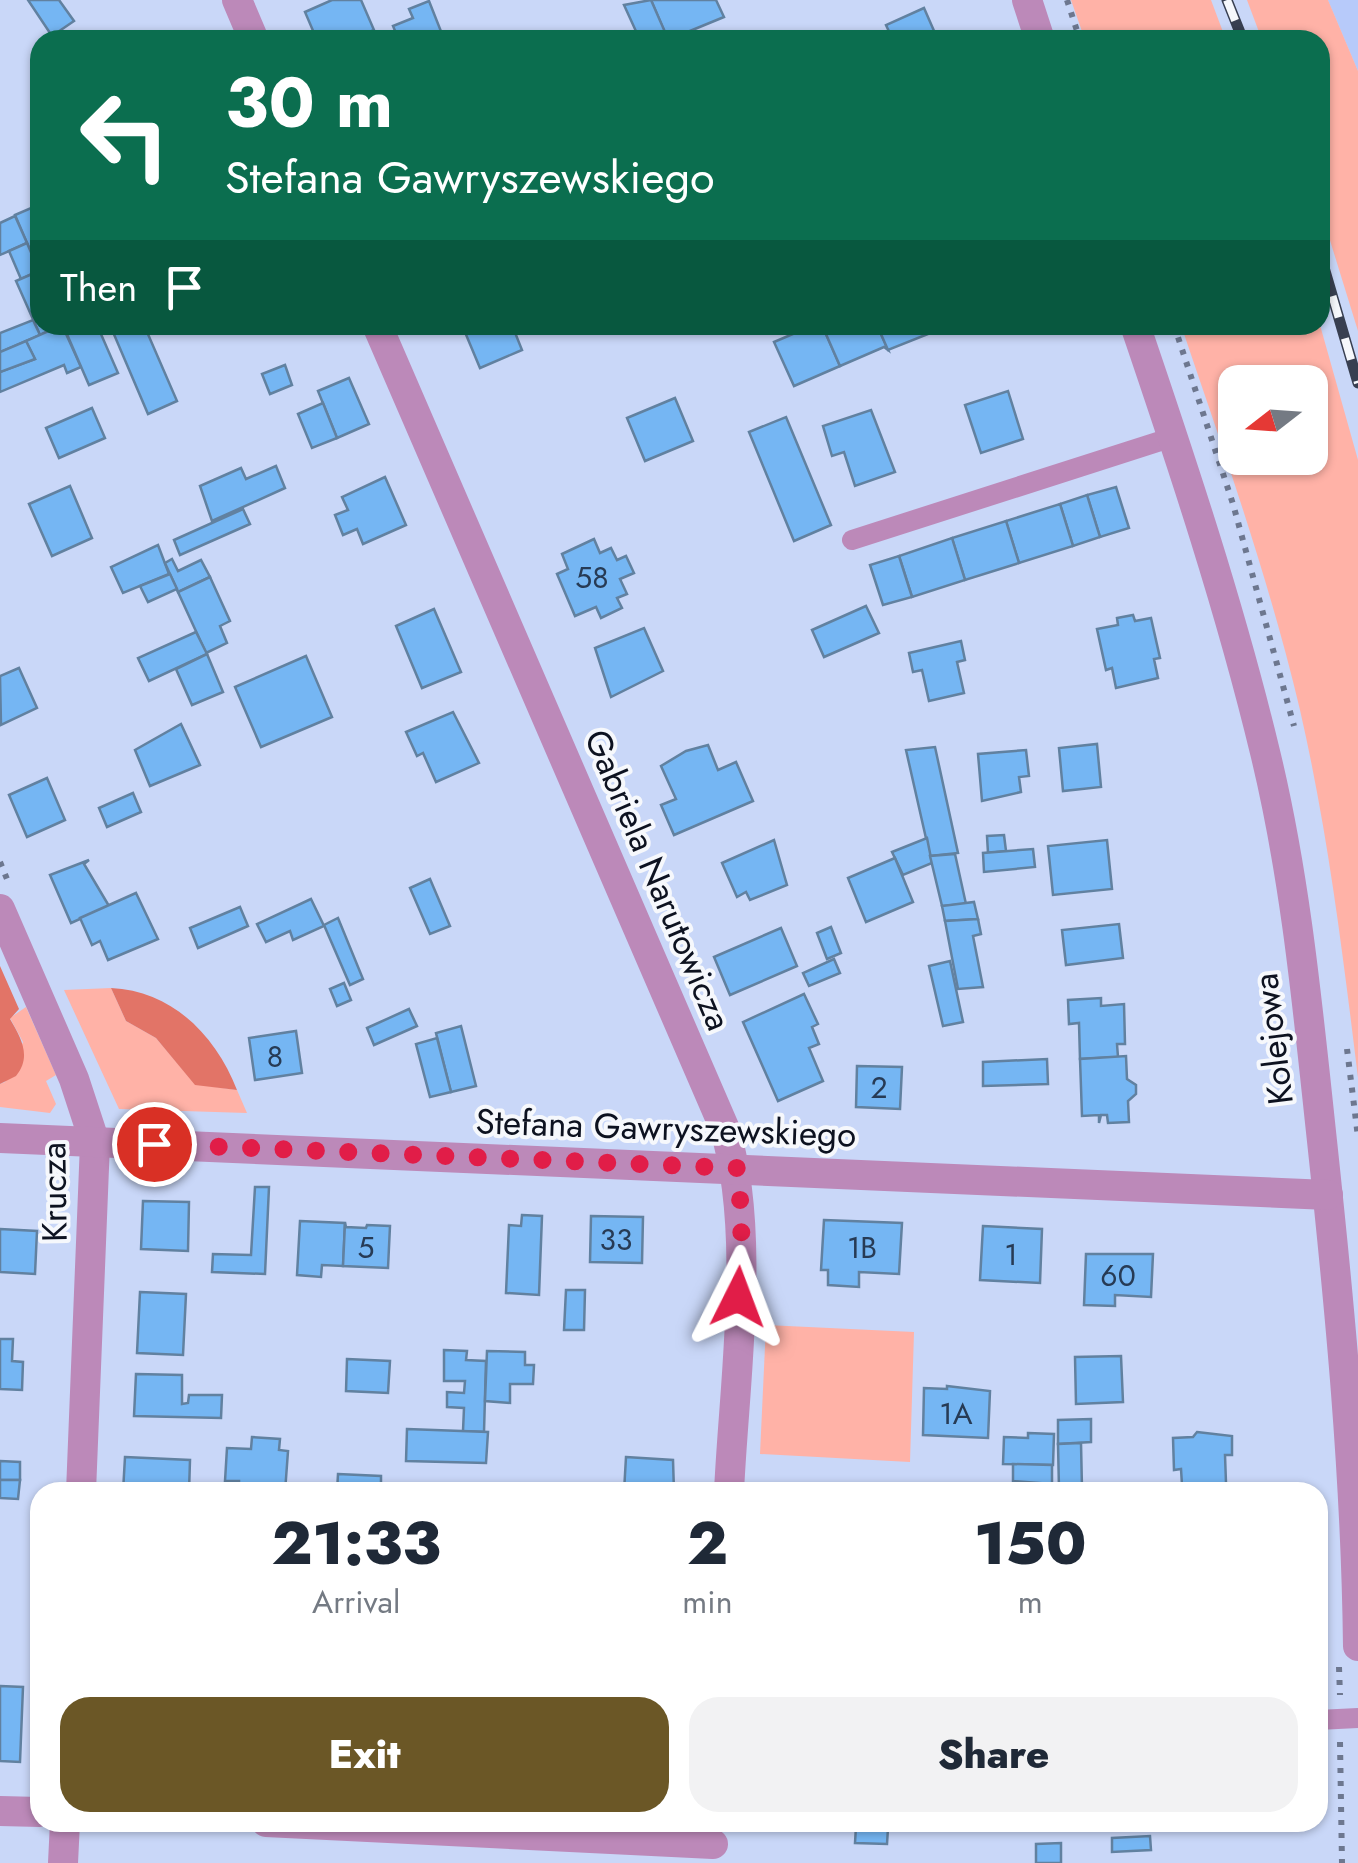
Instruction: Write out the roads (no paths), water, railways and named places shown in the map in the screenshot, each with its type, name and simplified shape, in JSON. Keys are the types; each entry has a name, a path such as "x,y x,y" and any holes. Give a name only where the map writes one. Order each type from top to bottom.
{"street":[{"path":"237,0 250,30"},
{"path":"1026,0 1036,30"},
{"name":"Gabriela Narutowicza","path":"381,335 724,1127 737,1168 742,1219 729,1482"},
{"name":"Kolejowa","path":"1138,335 1233,628 1266,756 1305,980 1347,1377 1358,1646"},
{"name":"Krucza","path":"0,910 81,1096 95,1143 81,1482"},
{"name":"Stefana Gawryszewskiego","path":"0,1138 1328,1196"},
{"path":"0,1811 30,1812"},
{"path":"64,1863 65,1832"},
{"path":"479,1832 713,1843"}],"lane":[{"path":"852,540 1173,437"},
{"path":"1328,1720 1358,1718"}],"railway":[{"path":"1227,0 1239,30"},
{"path":"1330,288 1358,383"}]}
